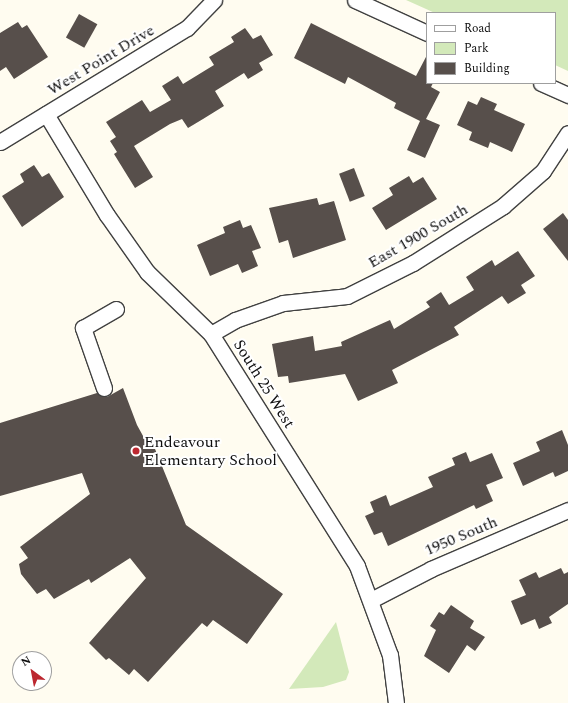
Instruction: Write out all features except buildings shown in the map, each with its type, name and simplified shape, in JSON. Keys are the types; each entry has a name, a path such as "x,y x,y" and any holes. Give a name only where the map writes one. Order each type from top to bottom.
{"street":[{"name":"West Point Drive","path":"0,142 187,28 214,0"},
{"path":"355,0 426,33"},
{"path":"543,84 568,95"},
{"name":"South 25 West","path":"46,114 107,216 147,272 211,334 357,566 371,600 390,655 396,703"},
{"name":"East 1900 South","path":"211,334 235,320 283,303 347,296 414,263 503,206 543,171 568,133"},
{"path":"104,388 83,328 116,309"},
{"name":"1950 South","path":"371,600 431,568 568,510"}],"green space":[{"path":"406,0 568,0 568,71 556,65 556,12 433,12"},
{"path":"336,622 349,672 346,680 323,687 289,689"}],"place":[{"name":"Endeavour Elementary School","path":"136,451"}]}
